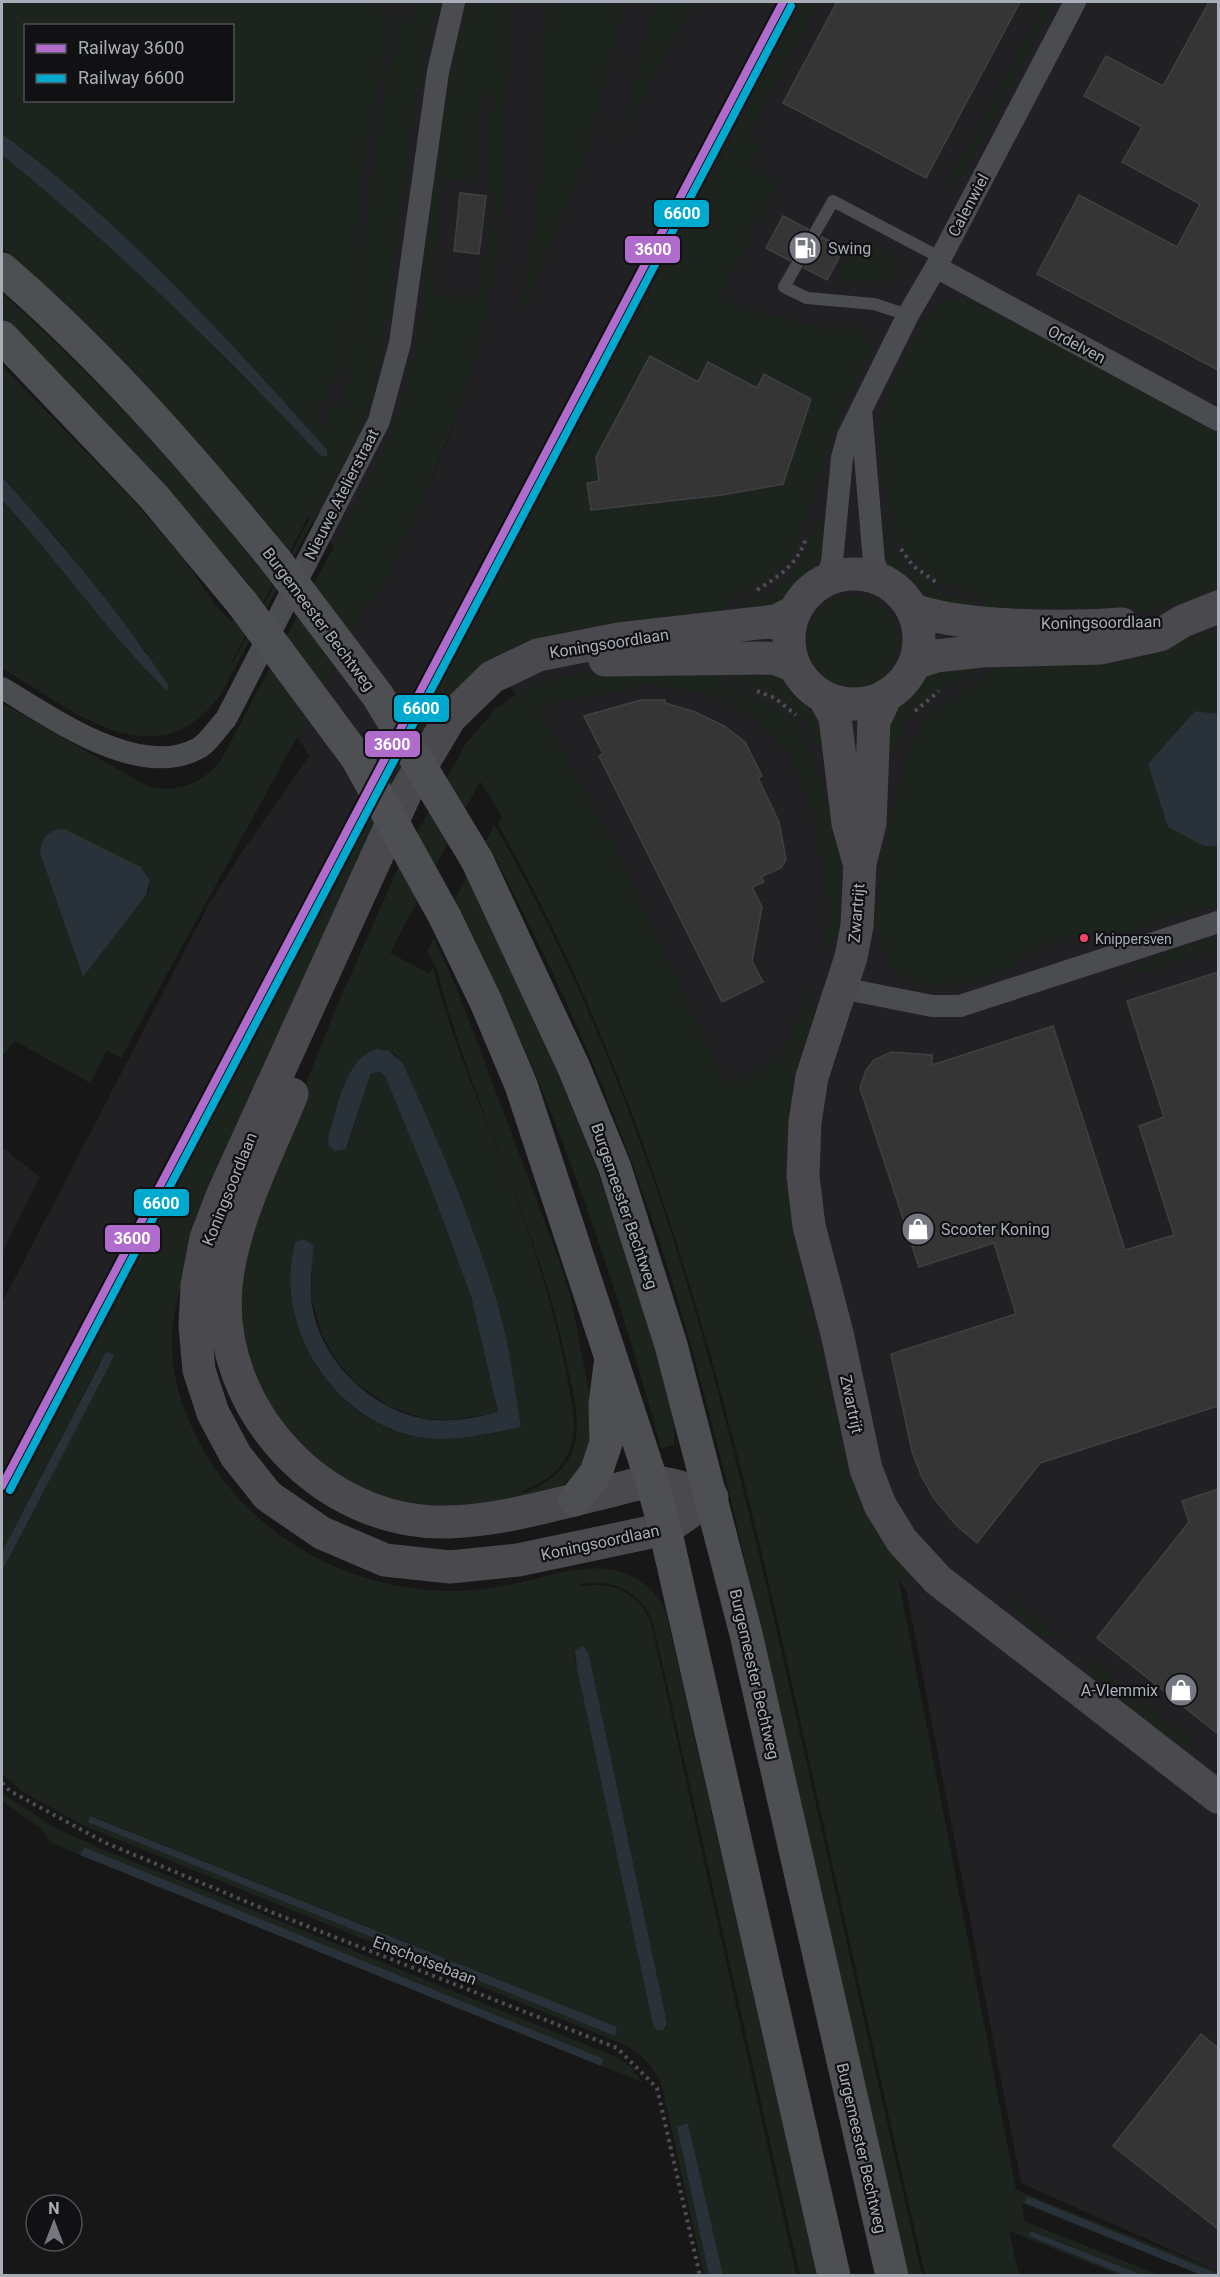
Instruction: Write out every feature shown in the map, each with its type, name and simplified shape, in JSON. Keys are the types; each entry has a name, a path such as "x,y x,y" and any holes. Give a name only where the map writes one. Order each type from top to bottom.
{"main road":[{"name":"Burgemeester Bechtweg","path":"2,269 123,383 193,459 276,561 378,696 477,860 574,1068 615,1168 671,1345 712,1497 892,2276"},
{"path":"2,337 154,497 242,603 357,758 445,917 486,1002 521,1084 611,1354 665,1529 834,2276"},
{"path":"574,1500 596,1473 606,1443 605,1404 611,1354"}],"street":[{"name":"Nieuwe Atelierstraat","path":"2,688 93,740 146,759 173,757 198,749 225,719 379,421 400,343 438,72 454,2"},
{"name":"Calenwiel","path":"827,579 832,562 842,458 848,436 908,315 1075,2"},
{"name":"Ordelven","path":"938,262 1218,420"},
{"path":"861,409 874,562 881,579"},
{"path":"844,574 863,574 881,579 893,587 912,609 918,627 919,645 915,663 903,682 886,696 866,703 844,704 824,697 812,689 794,666 789,648 789,629 794,612 802,598 827,579 844,574"},
{"name":"Koningsoordlaan","path":"915,663 936,656 981,651 1101,648 1161,635 1183,621 1218,607"},
{"name":"Koningsoordlaan","path":"912,609 932,617 1005,623 1092,626 1183,621"},
{"name":"Koningsoordlaan","path":"712,1497 665,1529 518,1560 450,1568 385,1560 322,1533 268,1496 236,1456 213,1413 199,1371 195,1326 197,1285 206,1238 222,1196 407,790 450,718 492,677 538,655 619,639 776,621 794,612"},
{"name":"Koningsoordlaan","path":"712,1497 652,1482 506,1516 446,1522 397,1517 345,1498 304,1471 273,1436 249,1400 235,1361 226,1322 226,1286 234,1239 324,1014 418,800 466,726 500,693 543,670 583,660 774,658 794,666"},
{"name":"Zwartrijt","path":"886,696 874,721 870,823 860,863 857,926 851,957 812,1077 805,1122 803,1176 809,1226 837,1333 866,1469 880,1505 902,1541 938,1580 1218,1797"},
{"name":"Zwartrijt","path":"824,697 835,717 848,823 860,863"},
{"path":"841,988 932,1006 960,1006 1218,922"}],"lane":[{"path":"908,315 874,304 807,298 784,287 833,201 938,262"}],"path":[{"name":"Enschotsebaan","path":"2,1783 10,1791 106,1843 271,1912 617,2048 657,2088 700,2276"}],"shaded area":[{"path":"2,2 672,2 640,63 621,136 694,2 804,2 583,418 578,432 573,437 361,833 331,897 153,1229 91,1354 2,1516 2,1303 208,906 240,855 309,756 299,739 368,602 378,597 455,423 368,587 278,481 42,242"},
{"path":"2,2 369,2 393,15 364,160 356,287 348,358 315,415 327,427 332,403 344,407 379,122 398,17 410,23 416,2 438,2 411,127 385,333 374,394 352,447 221,694 196,720 169,734 141,736 113,730 84,718 2,668 2,500 43,544 142,666 148,654 56,537 2,477 2,366 132,499 184,559 215,605 232,622 251,586 109,426 2,321 2,293 71,357 137,425 200,495 260,568 277,536 213,459 146,386 2,247","holes":["316,502 318,503 231,666"]},
{"path":"470,2 511,2 500,219 491,291 483,331 459,410 412,523 378,597 368,602 299,739 310,756 297,737 121,1058 107,1051 90,1083 15,1041 2,1056 2,703 149,787 169,789 188,785 205,776 220,762 369,480 402,403 417,343 427,265 433,190 442,184 434,182 453,68","holes":["481,93 492,94 486,189 493,189 491,226 478,298 431,293 444,178 476,181","65,829 141,867 148,875 149,890 146,895 83,976 40,853 42,842 47,835"]},
{"path":"547,2 624,2 585,161 525,310 521,308 521,303 534,231 540,176 542,60"},
{"path":"655,2 694,2 620,139"},
{"path":"804,2 819,2 746,140 760,148 750,166 780,182 759,222 754,219 746,235 751,238 720,295 746,310 827,329 842,329 859,323 869,344 873,346 838,420 793,557 768,582 731,598 722,614 481,674 192,1252 173,1321 174,1370 179,1394 198,1440 219,1474 244,1504 273,1530 305,1552 340,1569 377,1581 415,1588 455,1591 497,1587 586,1568 607,1569 625,1573 641,1581 660,1600 665,1608 817,2275 800,2275 653,1622 640,1602 623,1588 602,1583 578,1585 605,1585 630,1595 642,1607 651,1623 796,2275 723,2275 688,2123 677,2127 709,2275 704,2275 662,2086 650,2065 632,2050 618,2042 82,1825 23,1792 2,1774 2,1571 113,1355 100,1362 2,1552 2,1516 91,1354 153,1229 331,897 361,833 573,437 579,432 583,418","holes":["574,1653 589,1655 667,2022 666,2028 654,2028 653,2025","91,1816 617,2027 615,2036 89,1822"]},
{"path":"811,2 1218,2 1218,627 1182,642 1104,659 998,661 960,696 932,709 910,745 883,859 875,923 1010,968 1031,950 1069,937 1108,937 1218,905 1218,2271 1021,2183 906,1589 854,1533 553,752 476,635"},
{"path":"1045,2 1055,2 967,169 958,180 946,188"},
{"path":"2,134 89,204 172,283 327,450 327,456 321,456 206,338 126,262 2,155"},
{"path":"861,241 869,242 899,259 902,272 890,266 887,271 899,278 892,282 838,280 837,276 854,245"},
{"path":"960,298 977,300 1218,431 1218,589 1188,601 1131,614 1103,616 985,609 983,602 974,593 942,583 913,559 899,538 883,478 879,438 881,421 891,386 924,321 942,304"},
{"path":"2,477 110,605 169,686 166,690 123,644 2,500"},
{"path":"880,517 885,520 895,550 910,569 939,591 969,601 975,607 924,601 891,566 882,551"},
{"path":"827,519 821,560 787,598 779,605 734,610 746,602 769,593 787,580 799,563 816,523"},
{"path":"854,595 872,598 887,608 897,623 900,641 897,659 887,674 872,684 854,687 836,684 821,674 811,659 808,641 811,623 821,608 836,598"},
{"path":"1218,627 1218,714 1194,711 1204,846 1218,846 1218,905 1108,937 1069,937 1031,950 1010,968 980,981 923,987 888,963 875,923 883,859 910,745 932,709 960,696 998,661 1104,659 1182,642"},
{"path":"623,666 723,672 727,681 743,693 784,712 792,719 803,737 825,792 840,856 843,914 838,934 824,951 829,910 815,814 788,749 730,700 651,684 539,707 614,844 727,1086 782,1057 812,988 815,1003 814,1017 799,1060 789,1106 786,1175 798,1254 850,1473 865,1511 913,1576 899,1582 1016,2190 1218,2271 1218,2274 1027,2196 1024,2204 1201,2275 1022,2204 1024,2221 1159,2275 1142,2275 1032,2231 1029,2236 1124,2275 1119,2275 1009,2231 1019,2275 925,2275 743,1476 680,1252 642,1142 600,1034 553,928 498,825 502,817 480,781 390,953 429,973 433,967 455,1041 504,1165 467,1068 437,969 427,952 434,938 459,994 558,1257 571,1299 591,1403 592,1439 583,1463 572,1478 553,1491 440,1512 353,1489 278,1424 242,1347 240,1265 292,1118 337,1006 397,870 465,745 495,709 519,692 560,676","holes":["384,1049 395,1054 497,1302 511,1365 521,1427 480,1435 453,1439 425,1438 411,1436 382,1425 356,1409 333,1388 314,1363 301,1335 292,1305 290,1274 295,1243 312,1272 311,1297 322,1335 336,1360 356,1383 390,1407 426,1419 451,1420 498,1413 471,1296 431,1188 385,1076 380,1072 371,1073 348,1145 335,1151 328,1142 344,1091","516,1197 539,1261 554,1311 577,1418 573,1448 564,1465 550,1479 523,1493 522,1491 548,1477 562,1464 567,1457 574,1429 570,1390 545,1284"]},
{"path":"977,667 965,678 932,694 918,705 885,762 881,743 895,710 934,673"},
{"path":"758,669 780,678 821,720 825,762 812,732 792,706 742,682 732,672"},
{"path":"1195,711 1218,714 1218,846 1204,846 1168,827 1148,764"},
{"path":"494,824 549,927 597,1033 640,1141 677,1251 740,1475 922,2275 908,2275 736,1521 686,1326 645,1199 611,1107 552,972 486,841"},
{"path":"65,829 141,867 150,880 146,895 83,977 40,853 42,842 47,835 55,830"},
{"path":"467,876 521,990 571,1104 616,1221 668,1393 673,1420 674,1445 661,1448 620,1307 572,1168 518,1032 455,899"},
{"path":"1218,938 1218,949 1124,979 1133,970 1155,957"},
{"path":"377,1049 389,1051 403,1064 466,1211 501,1317 521,1427 449,1439 425,1438 393,1430 364,1415 339,1394 318,1368 303,1339 293,1308 290,1276 295,1243 303,1239 314,1245 311,1296 315,1318 322,1339 348,1376 384,1404 425,1419 462,1419 498,1412 471,1296 431,1188 385,1076 380,1072 371,1073 346,1149 335,1151 329,1146 328,1138 344,1086 357,1062 366,1054"},
{"path":"2,1147 40,1177 2,1253"},
{"path":"106,1352 114,1355 110,1364 2,1571 2,1552"},
{"path":"1012,1599 1061,1637 1043,1635 1028,1627 1022,1622 1014,1608"},
{"path":"584,1646 589,1655 667,2023 663,2030 656,2030 653,2025 577,1668 575,1650"},
{"path":"1082,1655 1201,1747 1177,1743 1099,1683 1088,1671"},
{"path":"2,1793 53,1827 102,1849 619,2058 632,2068 642,2082 601,2066 604,2059 84,1847 80,1855 52,1843 41,1829 2,1801"},
{"path":"90,1816 617,2027 615,2036 88,1822"},
{"path":"84,1847 604,2059 601,2066 80,1855"},
{"path":"688,2123 723,2275 709,2275 677,2127"},
{"path":"1027,2196 1218,2275 1201,2275 1024,2203"},
{"path":"1031,2231 1142,2275 1124,2275 1029,2236"}],"building":[{"path":"837,2 1020,2 926,178 783,103"},
{"path":"1209,2 1218,2 1218,370 1037,274 1079,195 1177,247 1200,204 1122,162 1142,127 1084,96 1106,56 1163,86"},
{"path":"460,193 486,196 479,254 454,251"},
{"path":"783,216 808,229 790,261 766,248"},
{"path":"822,237 844,248 827,280 804,268"},
{"path":"650,356 698,382 708,362 757,388 764,374 811,399 783,484 722,495 591,510 587,483 599,481 596,457"},
{"path":"641,700 665,700 665,703 695,712 724,726 745,742 762,776 758,778 779,822 786,859 781,868 761,877 764,882 752,887 762,907 752,961 763,982 722,1002 599,756 603,754 584,716"},
{"path":"1218,972 1218,1406 1040,1463 977,1543 956,1525 933,1497 921,1475 912,1451 891,1354 1016,1314 994,1243 919,1267 860,1088 866,1070 874,1060 891,1052 932,1055 932,1065 1053,1026 1125,1250 1174,1235 1139,1126 1164,1117 1127,1001"},
{"path":"1218,1489 1218,1734 1097,1638 1189,1522 1182,1501"},
{"path":"1201,2034 1218,2048 1218,2229 1113,2146"}],"rail line":[{"name":"3600","path":"2,1486 783,2"},
{"name":"6600","path":"10,1490 791,6"}],"place":[{"name":"Swing","path":"805,248"},
{"name":"Knippersven","path":"1084,938"},
{"name":"Scooter Koning","path":"918,1229"},
{"name":"A-Vlemmix","path":"1181,1690"}]}
